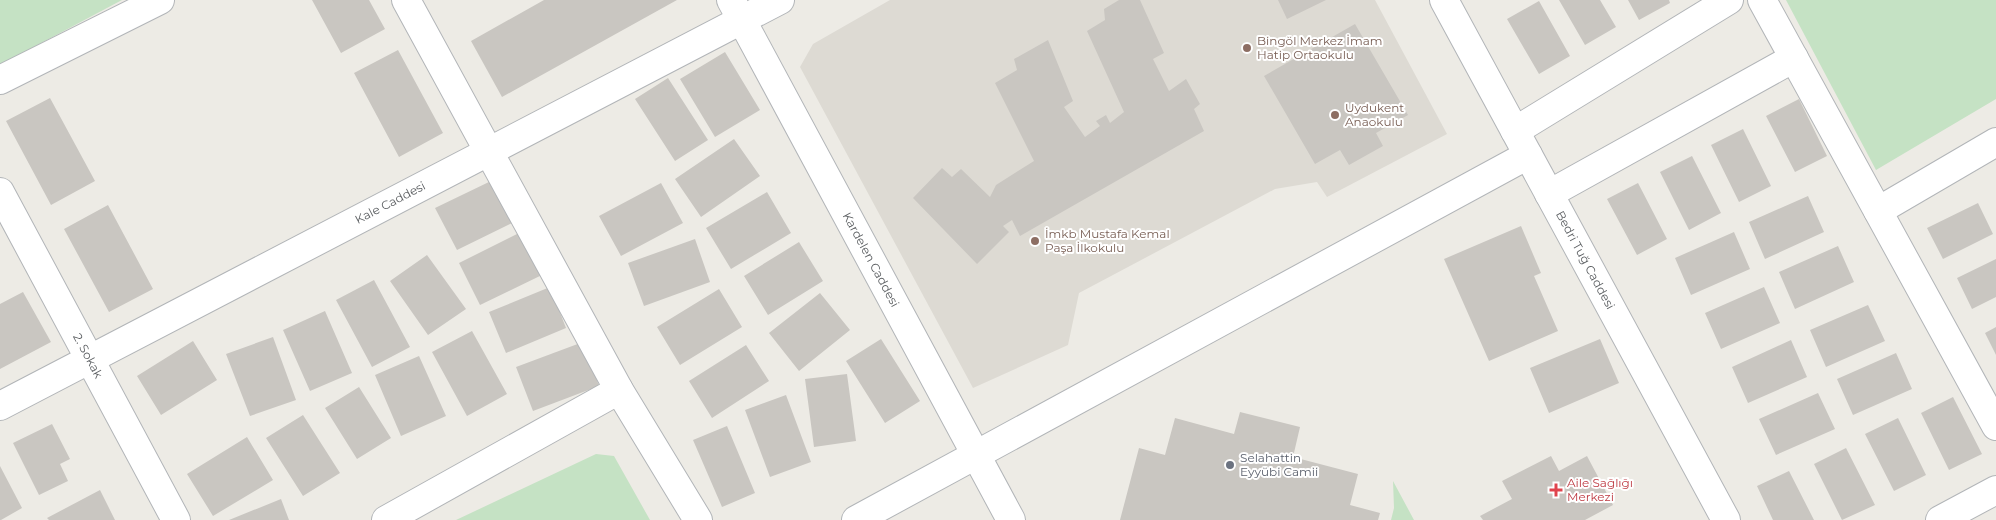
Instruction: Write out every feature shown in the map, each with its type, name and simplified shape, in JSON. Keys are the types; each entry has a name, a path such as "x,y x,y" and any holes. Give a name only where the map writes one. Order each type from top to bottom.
{"street":[{"path":"0,80 160,0"},
{"path":"406,0 619,390 698,520"},
{"name":"Kale Caddesi","path":"0,406 490,151 736,10 780,0"},
{"name":"Bedri Tuğ Caddesi","path":"1444,0 1726,520"},
{"path":"1515,131 1729,0"},
{"path":"1762,0 1996,426"},
{"name":"Kardelen Caddesi","path":"736,10 1011,520"},
{"path":"1549,194 1794,58"},
{"path":"1878,211 1996,142"},
{"path":"856,520 1528,155"},
{"name":"2. Sokak","path":"0,192 176,520"},
{"path":"386,520 619,390"},
{"path":"1940,520 1996,490"}],"shaded area":[{"name":"İmkb Mustafa Kemal Paşa İlkokulu","path":"890,0 1375,0 1447,134 1327,197 1317,182 1275,189 1079,293 1068,345 973,388 800,67 813,44"}],"green space":[{"path":"0,0 122,0 0,65"},
{"path":"1786,0 1996,0 1996,99 1876,170"},
{"path":"596,454 614,456 650,520 456,520"},
{"path":"1393,481 1414,520 1391,520 1394,508"}],"building":[{"path":"312,0 369,0 385,29 341,53"},
{"path":"544,0 677,0 502,97 471,41"},
{"path":"1119,0 1140,0 1164,53 1153,59 1169,91 1186,79 1200,104 1194,109 1204,131 1020,236 1012,220 1003,226 1009,232 977,264 913,198 942,168 952,177 961,169 990,197 996,185 1034,161 995,83 1017,70 1014,59 1048,40 1073,101 1064,107 1085,137 1100,126 1096,121 1106,115 1110,123 1124,112 1087,31 1105,20 1104,9"},
{"path":"1278,0 1326,0 1287,19"},
{"path":"1559,0 1600,0 1616,27 1585,45"},
{"path":"1628,0 1669,0 1670,3 1639,20"},
{"path":"1539,1 1570,56 1539,74 1507,19"},
{"path":"1355,24 1408,115 1376,133 1383,146 1349,165 1340,150 1315,164 1264,76"},
{"path":"398,50 443,133 399,157 354,73"},
{"path":"725,52 760,110 715,137 680,79"},
{"path":"668,78 708,140 675,161 635,99"},
{"path":"50,98 95,181 51,205 6,121"},
{"path":"1799,99 1827,156 1795,172 1766,116"},
{"path":"1743,129 1771,186 1739,202 1711,145"},
{"path":"734,139 760,176 701,217 675,179"},
{"path":"1692,156 1721,213 1689,230 1660,172"},
{"path":"491,181 512,223 457,250 435,208"},
{"path":"661,183 683,223 621,256 599,216"},
{"path":"1638,183 1667,239 1637,255 1607,199"},
{"path":"767,192 791,233 731,269 706,228"},
{"path":"1808,196 1824,232 1765,259 1749,222"},
{"path":"1978,203 1993,234 1943,259 1927,228"},
{"path":"108,205 153,289 109,312 64,229"},
{"path":"1521,226 1541,273 1534,276 1558,331 1489,361 1444,259"},
{"path":"523,231 544,274 480,305 459,263"},
{"path":"1734,232 1750,269 1691,295 1675,258"},
{"path":"695,239 710,282 644,306 628,263"},
{"path":"799,242 823,281 768,315 744,276"},
{"path":"1838,246 1854,282 1795,309 1779,272"},
{"path":"427,255 466,309 428,335 390,281"},
{"path":"1996,259 1996,297 1972,309 1957,278"},
{"path":"374,280 410,347 372,367 336,300"},
{"path":"550,287 566,328 506,353 489,312"},
{"path":"1764,287 1780,323 1721,349 1705,313"},
{"path":"719,289 742,327 680,365 657,327"},
{"path":"23,292 51,342 0,369 0,304"},
{"path":"820,293 850,330 799,371 769,333"},
{"path":"1868,305 1885,341 1826,367 1810,330"},
{"path":"325,311 352,373 310,391 283,330"},
{"path":"1996,327 1996,355 1985,333"},
{"path":"472,331 507,394 467,416 432,352"},
{"path":"273,337 296,400 250,416 226,354"},
{"path":"881,339 920,401 885,423 846,361"},
{"path":"1600,339 1619,383 1549,413 1530,368"},
{"path":"1791,340 1807,377 1748,403 1732,367"},
{"path":"193,341 217,380 161,415 137,376"},
{"path":"583,342 599,386 533,411 516,367"},
{"path":"746,345 769,381 712,418 689,381"},
{"path":"1896,353 1912,389 1853,415 1837,379"},
{"path":"419,356 446,416 401,436 375,375"},
{"path":"847,374 856,441 814,447 805,379"},
{"path":"359,387 391,438 357,459 325,408"},
{"path":"1818,393 1835,429 1776,455 1759,419"},
{"path":"786,395 811,462 770,477 745,410"},
{"path":"1953,397 1982,454 1949,470 1921,413"},
{"name":"Selahattin Eyyübi Camii","path":"1240,412 1300,427 1293,457 1358,474 1350,505 1380,513 1378,520 1120,520 1139,448 1165,455 1175,418 1234,434"},
{"path":"303,415 340,473 303,496 266,438"},
{"path":"1898,418 1926,475 1894,491 1865,434"},
{"path":"52,424 70,459 60,464 68,481 39,495 13,443"},
{"path":"727,426 755,493 722,507 693,440"},
{"path":"247,437 273,480 213,516 187,474"},
{"path":"1846,448 1875,505 1842,520 1814,464"},
{"name":"Aile Sağlığı Merkezi","path":"1551,456 1559,471 1587,456 1613,505 1585,520 1483,520 1480,516 1512,499 1502,481"},
{"path":"0,466 22,508 1,520 0,520"},
{"path":"1789,471 1814,520 1773,520 1757,486"},
{"path":"100,490 115,520 49,520 47,518"},
{"path":"281,499 289,520 229,520"}],"place":[{"name":"Bingöl Merkez İmam Hatip Ortaokulu","path":"1247,48"},
{"name":"Uydukent Anaokulu","path":"1335,115"},
{"name":"İmkb Mustafa Kemal Paşa İlkokulu","path":"1035,241"},
{"name":"Selahattin Eyyübi Camii","path":"1230,465"},
{"name":"Aile Sağlığı Merkezi","path":"1556,490"}]}
